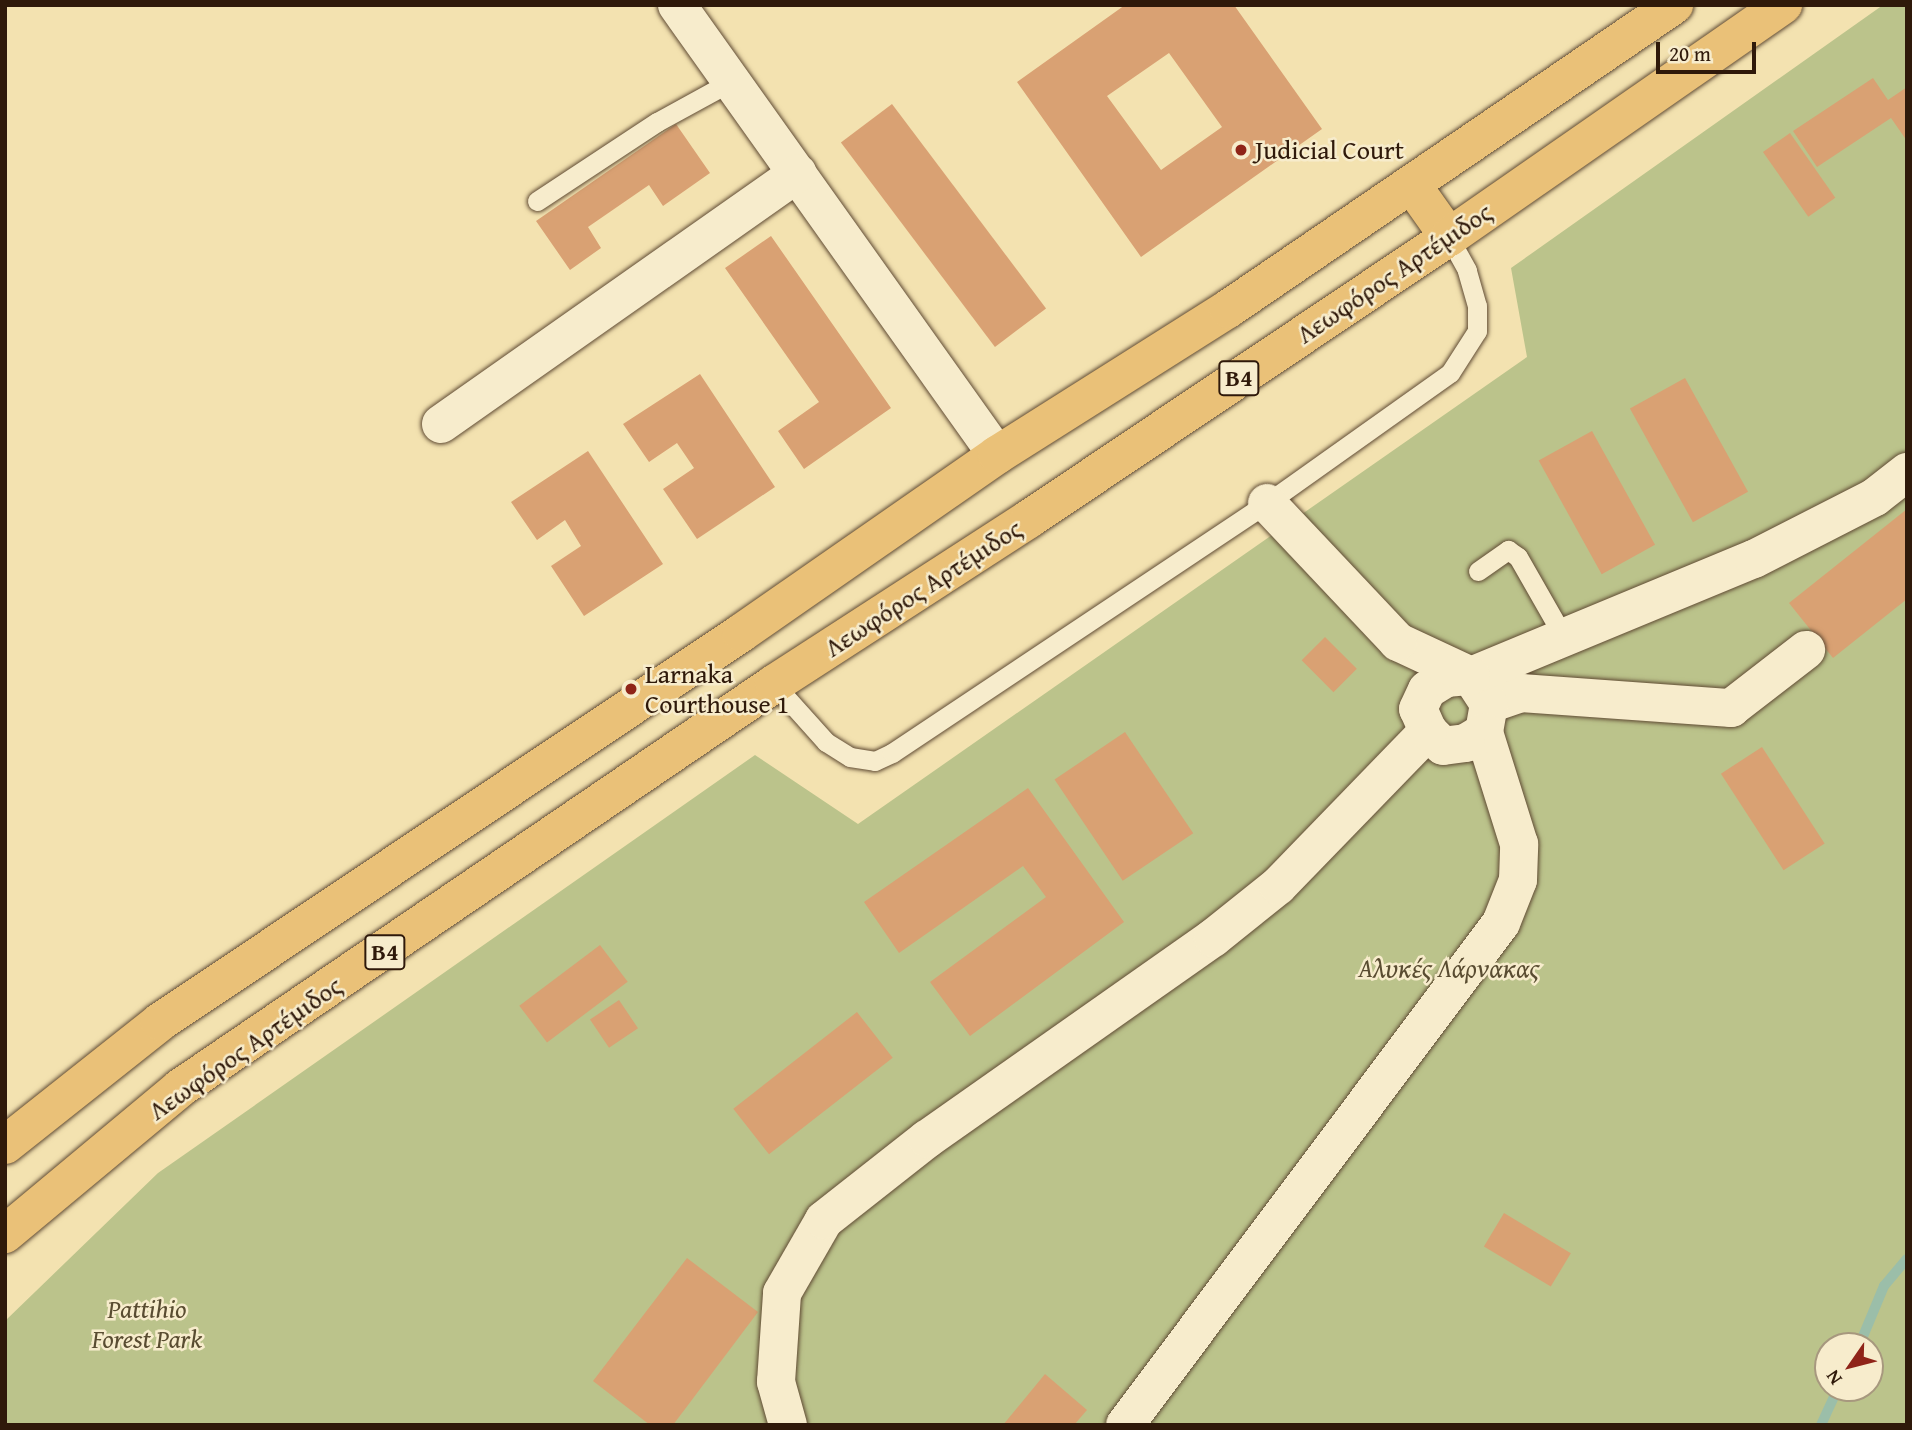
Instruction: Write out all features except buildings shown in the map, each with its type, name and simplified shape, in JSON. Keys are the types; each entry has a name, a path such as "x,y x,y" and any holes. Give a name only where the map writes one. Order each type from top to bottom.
{"main road":[{"name":"B4","path":"5,1145 160,1022 741,633 997,455 1228,309 1674,5"},
{"name":"Λεωφόρος Αρτέμιδος","path":"5,1234 180,1088 774,684 1029,519 1449,236 1783,5"},
{"path":"1412,185 1449,236"},
{"path":"741,633 774,684"}],"street":[{"path":"677,5 997,455"},
{"path":"441,424 798,173"},
{"path":"1482,704 1446,678 1427,691 1418,709 1428,732 1443,746 1466,743 1482,704 1563,636 1600,625 1754,559 1875,497 1907,472"},
{"path":"1125,1425 1501,923 1518,880 1519,844 1482,704 1398,642 1267,503"},
{"path":"1482,704 1521,693 1731,708 1806,650"},
{"path":"788,1425 776,1382 782,1293 824,1220 927,1139 1213,938 1278,886 1428,732"}],"lane":[{"path":"537,201 657,122 730,82"},
{"path":"774,684 826,742 850,757 875,761 1267,503 1423,395 1450,373 1468,348 1477,331 1478,306 1467,270 1449,236"},
{"path":"1478,571 1508,550 1518,557 1563,636"}],"green space":[{"name":"Αλυκές Λάρνακας","path":"1883,5 1907,5 1907,1425 5,1425 5,1321 158,1173 755,755 858,824 1527,357 1511,268"}],"waterway":[{"path":"1865,1332 1884,1286 1907,1259"},
{"path":"1821,1425 1832,1402"}],"place":[{"name":"Judicial Court","path":"1241,150"},
{"name":"Larnaka Courthouse 1","path":"631,689"}],"park label":[{"name":"Pattihio Forest Park","path":"147,1324"}]}
